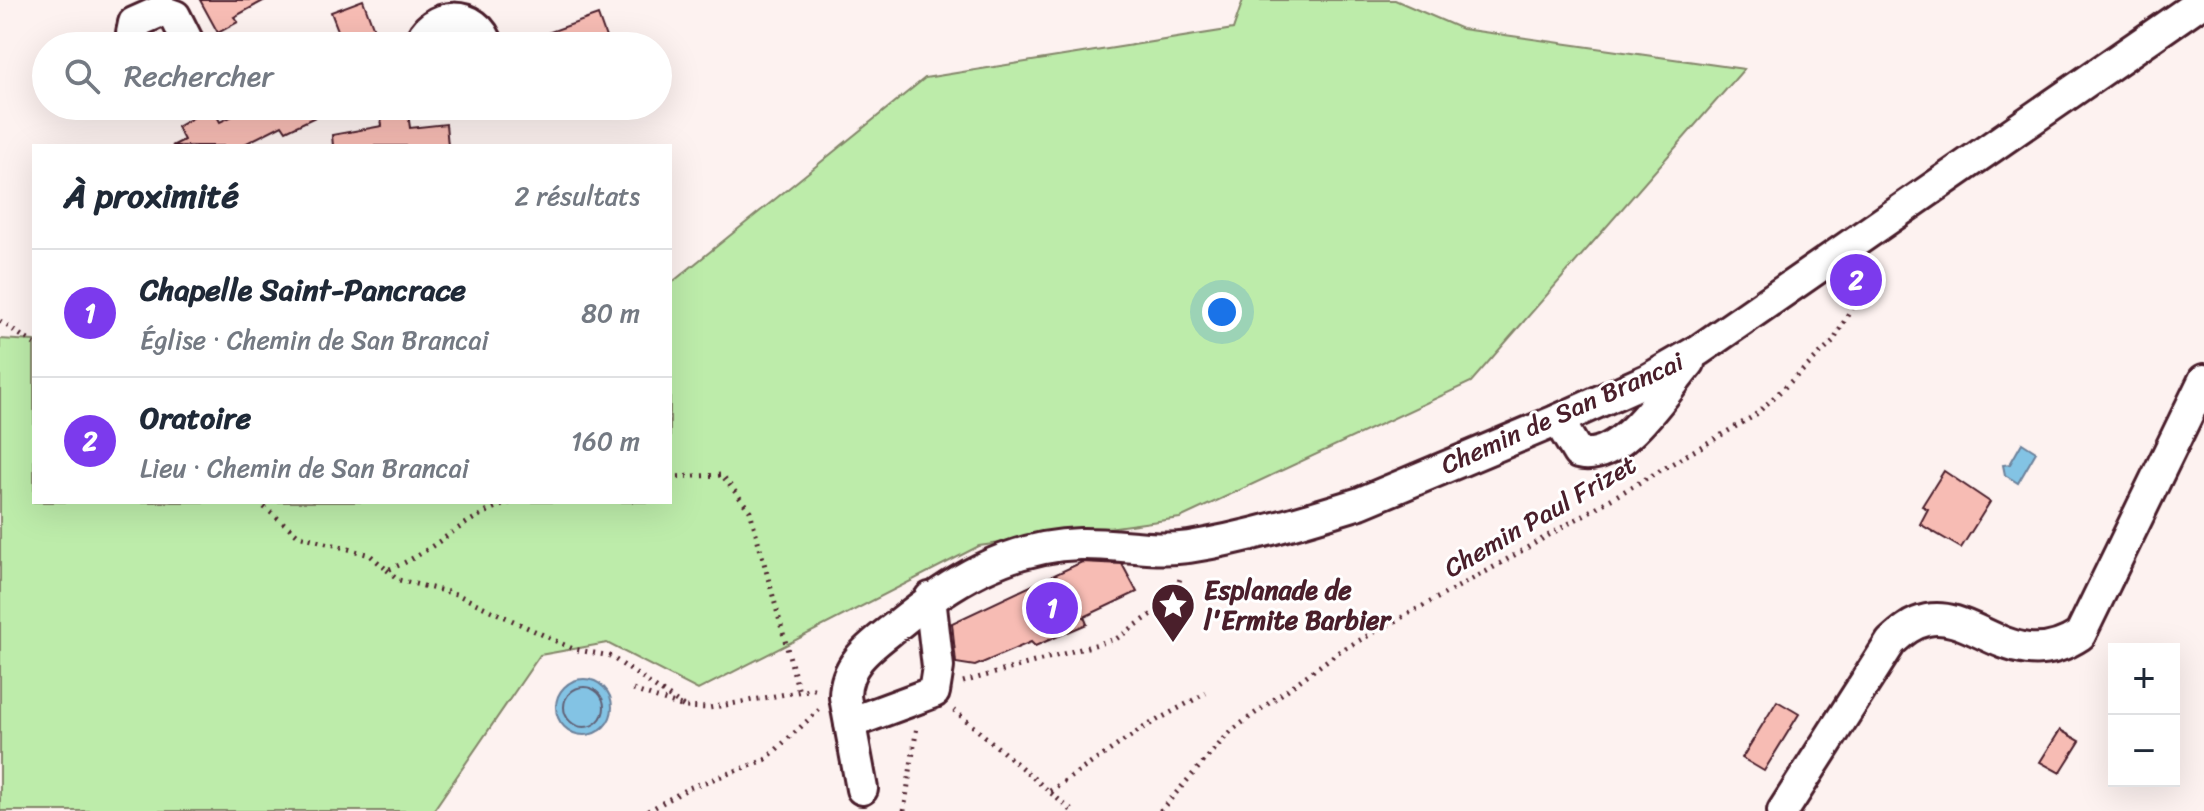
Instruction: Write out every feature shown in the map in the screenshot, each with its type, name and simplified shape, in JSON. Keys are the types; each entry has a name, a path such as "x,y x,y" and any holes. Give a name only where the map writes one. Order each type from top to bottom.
{"street":[{"name":"Chemin de San Brancai","path":"845,684 857,657 930,598 1005,558 1044,547 1081,544 1190,547 1360,503 1647,380 1699,350 2204,0"},
{"path":"425,32 441,9 473,24 478,32"},
{"path":"139,21 155,12 171,14 182,32"},
{"path":"1558,420 1578,453 1589,455 1608,451 1630,433 1699,350"},
{"path":"1783,811 1883,654 1911,625 1930,619 1948,620 2000,643 2025,648 2056,648 2080,635 2204,380"},
{"path":"850,723 927,695 938,667 930,598"},
{"path":"845,684 862,789"}],"path":[{"name":"Chemin Paul Frizet","path":"1160,811 1231,731 1340,651 1487,571 1754,416 1833,342 1874,270 1892,217"},
{"path":"0,321 32,343"},
{"path":"672,477 722,475 750,511 799,692"},
{"path":"260,504 298,535 370,555 399,580 456,594 573,649 610,656 684,707"},
{"path":"387,570 404,564 485,509 505,504"},
{"path":"927,695 1116,639 1174,599 1190,547"},
{"path":"633,690 684,707 709,708 845,684"},
{"path":"648,811 689,788 765,760 845,684"},
{"path":"1050,791 1143,728 1206,693"},
{"path":"927,695 1072,811"},
{"path":"904,811 927,695"}],"green space":[{"path":"1243,0 1395,0 1462,29 1744,69 1471,382 1180,518 979,546 698,690 607,643 540,655 433,811 0,811 0,339 32,341 32,504 672,504 672,282 925,78 1233,29"}],"water":[{"path":"2022,443 2036,452 2018,483 2005,475 2003,465 2010,464"},
{"path":"584,679 604,687 612,707 604,727 584,735 564,727 556,707 564,687"}],"building":[{"path":"200,0 265,0 234,17 238,22 217,32"},
{"path":"363,0 375,32 339,32 331,12"},
{"path":"598,15 604,32 550,32"},
{"path":"189,120 309,120 286,131 282,125 245,144 176,144 184,140 177,127"},
{"path":"381,120 409,120 410,128 446,124 448,144 333,144 332,135 382,126"},
{"path":"1944,471 1990,502 1961,548 1920,524 1928,509 1922,506"},
{"path":"1082,562 1122,564 1137,592 1084,617 1087,624 1035,646 1031,642 975,666 956,663 952,623"},
{"path":"1777,701 1799,714 1764,771 1742,758"},
{"path":"2060,730 2080,741 2060,773 2040,762"}],"place":[{"name":"Oratoire","path":"1856,280"},
{"name":"Chapelle Saint-Pancrace","path":"1052,608"},
{"name":"Esplanade de l'Ermite Barbier","path":"1173,644"}]}
